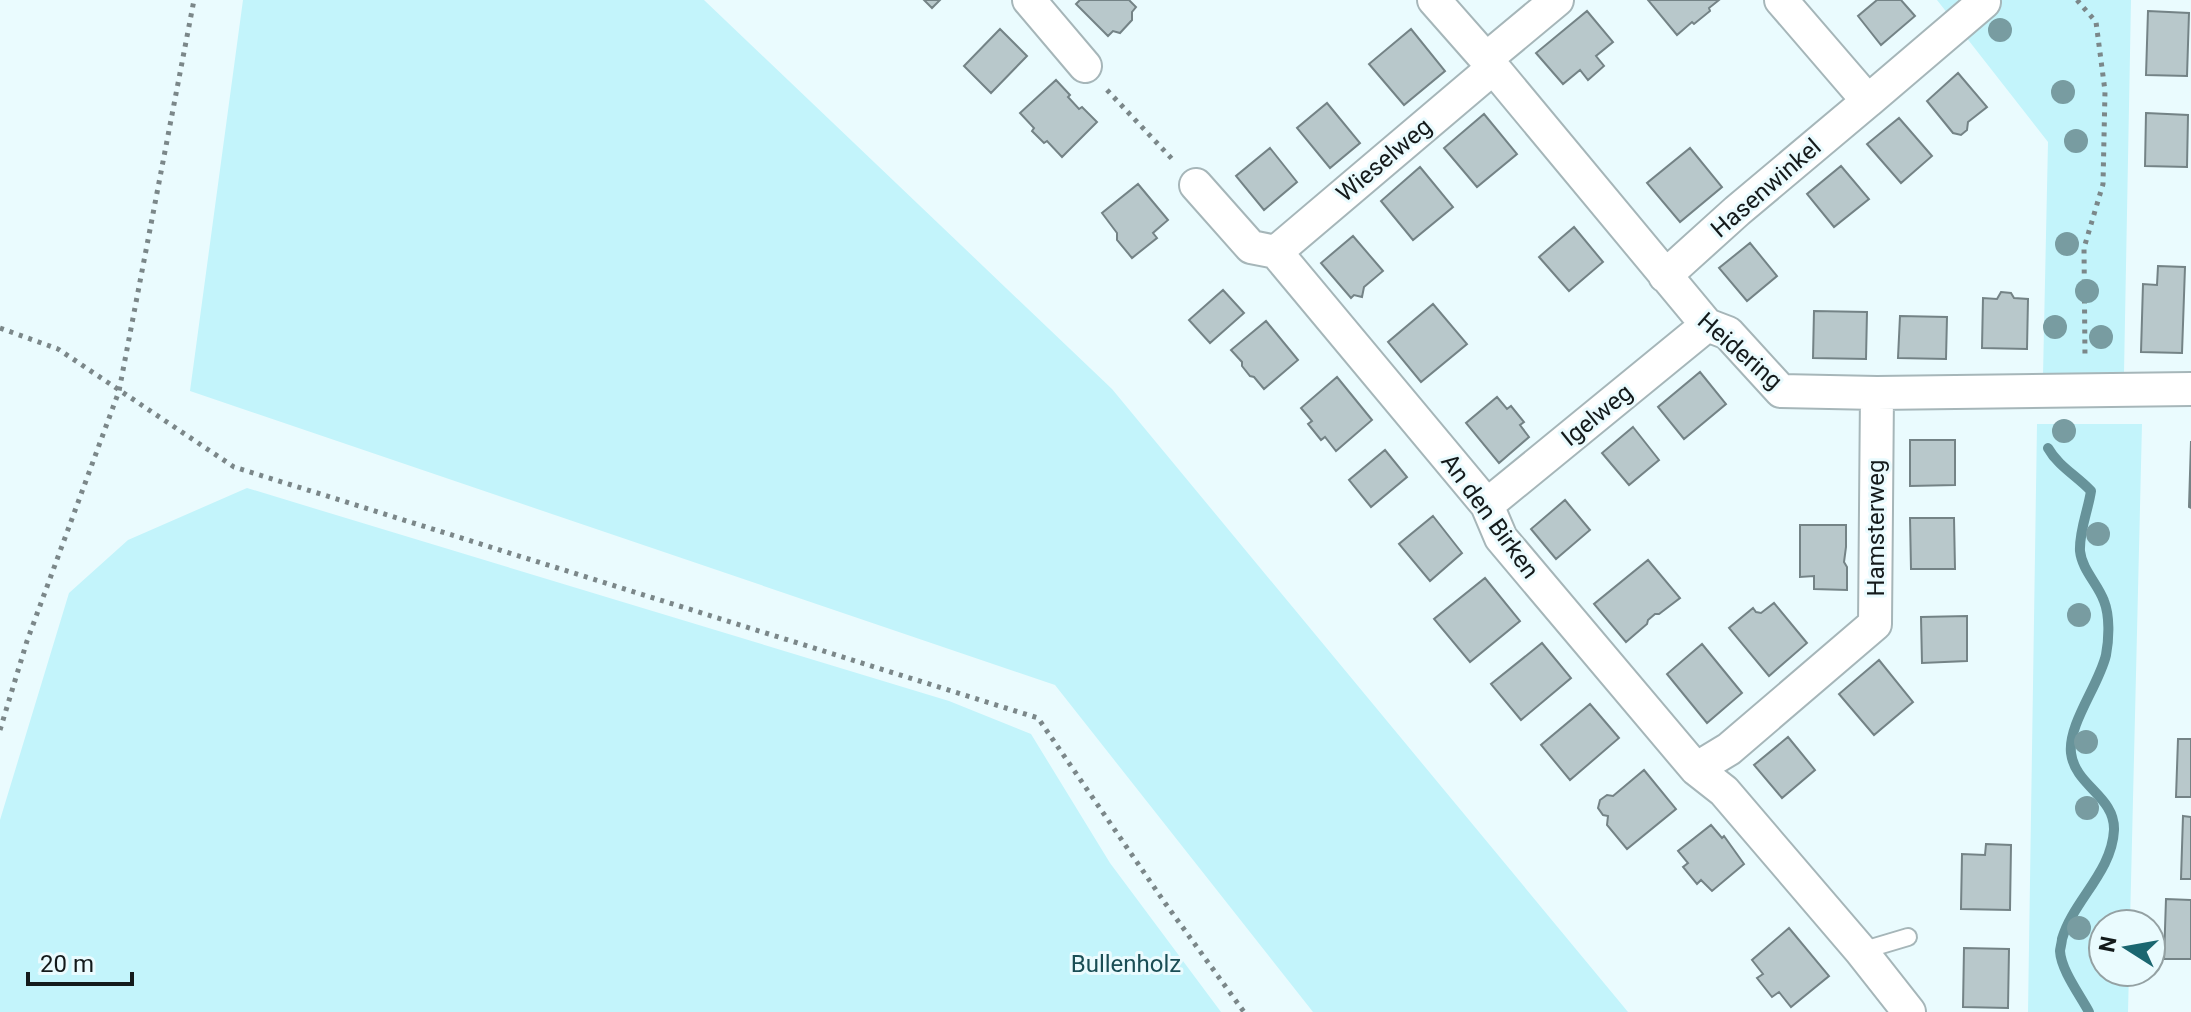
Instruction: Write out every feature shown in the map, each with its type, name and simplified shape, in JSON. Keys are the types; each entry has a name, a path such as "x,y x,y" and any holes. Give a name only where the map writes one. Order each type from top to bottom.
{"street":[{"path":"1029,0 1085,66"},
{"name":"Heidering","path":"1434,0 1707,325 1728,333 1781,391 1877,393 2191,389"},
{"path":"1489,63 1557,0"},
{"path":"1781,0 1868,101"},
{"name":"Hasenwinkel","path":"1665,276 1984,2"},
{"name":"Wieselweg","path":"1276,252 1489,63"},
{"name":"An den Birken","path":"1196,185 1251,247 1276,252 1487,505 1501,538 1696,769 1724,791 1909,1012"},
{"name":"Igelweg","path":"1487,505 1707,325"},
{"name":"Hamsterweg","path":"1696,769 1729,749 1875,624 1877,393"}],"lane":[{"path":"1861,951 1908,937"}],"path":[{"path":"0,730 27,641 119,391 194,0"},
{"path":"2077,0 2096,22 2105,91 2103,184 2084,248 2083,315 2087,391"},
{"path":"1085,66 1196,185"},
{"path":"0,328 58,349 234,467 1038,718 1244,1012"}],"green space":[{"path":"243,0 704,0 1112,389 1628,1012 1313,1012 1055,685 190,391"},
{"path":"1937,0 2131,0 2124,373 2043,375 2048,142"},
{"path":"2037,424 2142,424 2130,908 2087,908 2087,988 2129,988 2128,1012 2028,1012"},
{"name":"Bullenholz","path":"247,488 949,701 1031,734 1110,863 1221,1012 0,1012 0,820 69,593 128,540"}],"building":[{"path":"924,0 940,0 932,8"},
{"path":"1080,0 1129,0 1136,7 1132,20 1120,33 1113,31 1108,36 1076,4"},
{"path":"1648,0 1719,0 1709,8 1710,11 1677,35"},
{"path":"1877,0 1901,0 1915,16 1881,45 1858,16"},
{"path":"1587,11 1613,42 1596,56 1604,66 1588,80 1580,70 1563,84 1536,53"},
{"path":"2148,11 2189,13 2187,76 2146,75"},
{"path":"1000,29 1027,56 991,93 964,66"},
{"path":"1411,29 1445,71 1404,105 1369,64"},
{"path":"1958,73 1987,107 1968,122 1967,130 1961,135 1953,133 1927,101"},
{"path":"1056,80 1079,109 1082,107 1097,122 1062,157 1032,131 1034,128 1020,113"},
{"path":"1327,103 1360,143 1330,168 1297,128"},
{"path":"2146,113 2188,115 2187,167 2145,166"},
{"path":"1484,114 1517,154 1477,187 1444,148"},
{"path":"1899,118 1932,156 1901,183 1867,144"},
{"path":"1270,148 1297,182 1264,210 1236,176"},
{"path":"1690,148 1722,187 1680,222 1647,183"},
{"path":"1841,166 1869,199 1834,227 1807,194"},
{"path":"1420,167 1453,207 1413,240 1381,201"},
{"path":"1138,184 1168,220 1153,233 1157,238 1132,258 1117,240 1117,233 1102,213"},
{"path":"1574,227 1603,262 1569,291 1539,257"},
{"path":"1353,236 1383,271 1364,287 1362,297 1354,295 1351,298 1321,263"},
{"path":"1750,243 1777,276 1747,301 1719,268"},
{"path":"2158,266 2185,267 2182,353 2141,352 2143,284 2157,285"},
{"path":"1223,290 1244,313 1210,343 1189,320"},
{"path":"2001,292 2011,293 2014,298 2028,299 2027,349 1982,348 1983,298 1997,299"},
{"path":"1433,304 1467,344 1421,382 1388,342"},
{"path":"1814,311 1867,312 1866,359 1813,358"},
{"path":"1900,316 1947,317 1946,359 1898,358"},
{"path":"1266,321 1298,360 1264,389 1231,350"},
{"path":"1700,372 1726,404 1684,439 1658,407"},
{"path":"1337,377 1372,420 1336,451 1325,437 1321,440 1308,424 1312,421 1301,408"},
{"path":"1497,397 1507,409 1511,406 1524,422 1520,425 1529,437 1499,463 1466,423"},
{"path":"1633,427 1659,460 1629,485 1602,453"},
{"path":"1910,440 1955,440 1955,485 1910,486"},
{"path":"2191,441 2191,508 2189,507"},
{"path":"1385,450 1407,477 1371,507 1349,480"},
{"path":"1565,500 1590,530 1556,559 1531,529"},
{"path":"1433,516 1462,553 1430,581 1399,544"},
{"path":"1910,518 1954,518 1955,569 1911,569"},
{"path":"1800,525 1846,525 1844,562 1847,567 1847,590 1814,589 1814,576 1800,577"},
{"path":"1648,560 1680,598 1655,614 1626,642 1594,604"},
{"path":"1485,578 1520,621 1470,662 1434,619"},
{"path":"1774,603 1807,643 1769,676 1729,628 1753,608 1761,613"},
{"path":"1967,616 1967,661 1922,663 1921,617"},
{"path":"1542,643 1571,678 1521,720 1491,684"},
{"path":"1702,644 1742,693 1707,723 1667,674"},
{"path":"1879,660 1913,702 1874,735 1839,694"},
{"path":"1590,704 1619,738 1570,780 1541,745"},
{"path":"1788,737 1815,770 1782,798 1754,765"},
{"path":"2178,739 2191,739 2191,797 2176,797"},
{"path":"1644,770 1676,809 1627,849 1607,825 1608,816 1598,808 1600,800 1607,795 1613,796"},
{"path":"2183,816 2191,817 2191,879 2181,879"},
{"path":"1711,825 1722,838 1724,836 1744,864 1712,891 1701,880 1697,884 1683,867 1688,863 1678,851"},
{"path":"1986,844 2011,845 2010,910 1961,909 1962,854 1985,855"},
{"path":"2166,899 2191,900 2191,959 2167,959"},
{"path":"1789,928 1829,976 1791,1007 1779,992 1772,997 1757,978 1763,974 1752,960"},
{"path":"1964,948 2009,949 2008,1008 1963,1007"}],"waterway":[{"path":"2048,448 2062,466 2091,491 2080,551 2104,601 2108,620 2106,655 2074,730 2071,753 2080,774 2102,799 2113,818 2112,845 2100,873 2067,925 2060,951 2067,974 2089,1012"}]}
